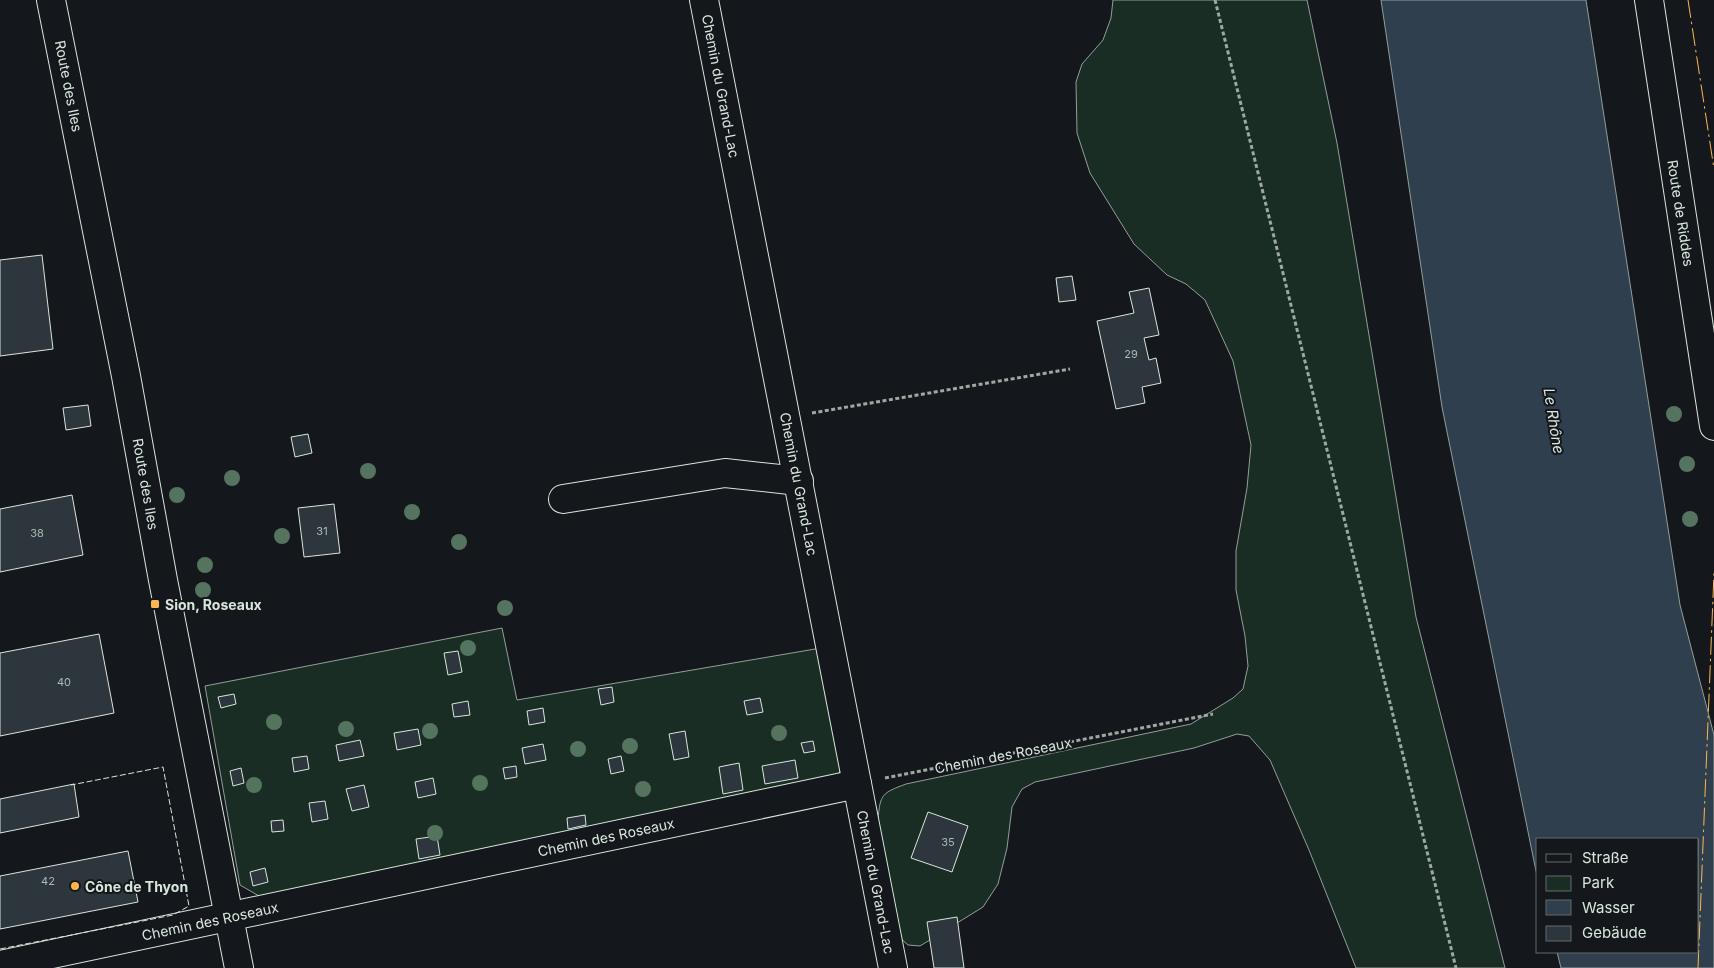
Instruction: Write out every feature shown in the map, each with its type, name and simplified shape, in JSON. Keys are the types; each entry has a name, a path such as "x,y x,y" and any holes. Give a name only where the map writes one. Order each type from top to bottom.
{"street":[{"name":"Route des Iles","path":"51,0 124,366 239,968"},
{"name":"Chemin du Grand-Lac","path":"704,0 799,481 892,968"},
{"name":"Route de Riddes","path":"1649,0 1714,426"},
{"path":"563,499 725,473 799,481"},
{"name":"Chemin des Roseaux","path":"0,965 857,784"}],"path":[{"path":"1215,0 1456,968"},
{"path":"786,418 1070,369"},
{"name":"Chemin des Roseaux","path":"857,784 1213,714"}],"green space":[{"path":"1113,0 1307,0 1337,143 1416,617 1505,968 1356,968 1309,850 1270,760 1249,736 1237,734 1194,748 1035,782 1022,789 1012,807 1007,848 998,884 983,907 920,946 908,945 898,936 878,820 881,800 887,792 906,784 1191,724 1233,698 1243,689 1248,666 1245,636 1236,590 1236,551 1247,488 1251,445 1233,361 1205,300 1186,284 1167,275 1134,244 1090,173 1077,133 1076,82 1082,64 1103,40 1111,18"},
{"path":"502,628 517,700 821,648 843,762 838,776 259,896 240,885 205,686"}],"water":[{"name":"Le Rhône","path":"1381,0 1586,0 1680,605 1714,735 1714,968 1561,968 1557,953 1699,953 1699,838 1536,838 1536,871 1442,407"}],"building":[{"path":"42,255 53,349 0,356 0,260"},
{"path":"1072,276 1076,300 1059,302 1056,278"},
{"path":"1149,288 1159,335 1144,338 1149,360 1156,358 1161,383 1142,387 1145,403 1116,409 1097,321 1134,313 1129,292"},
{"path":"88,405 91,426 66,430 63,408"},
{"path":"308,434 312,453 295,457 291,437"},
{"path":"72,495 83,555 0,572 0,509"},
{"path":"334,504 340,553 304,557 298,508"},
{"path":"99,634 114,713 0,736 0,653"},
{"path":"458,651 462,672 448,675 444,653"},
{"path":"612,687 614,702 601,705 598,689"},
{"path":"234,694 236,704 221,708 218,697"},
{"path":"760,698 763,712 747,715 744,701"},
{"path":"468,701 470,715 454,717 452,704"},
{"path":"543,708 545,722 529,725 527,711"},
{"path":"418,729 421,745 397,750 394,733"},
{"path":"685,731 689,757 674,760 669,734"},
{"path":"360,740 364,756 339,761 336,745"},
{"path":"813,741 815,751 804,753 801,743"},
{"path":"543,744 546,760 525,764 522,748"},
{"path":"307,756 309,769 294,772 292,758"},
{"path":"621,756 624,771 611,774 608,759"},
{"path":"795,760 798,778 765,784 762,766"},
{"path":"739,763 743,790 723,794 719,767"},
{"path":"516,766 517,777 505,779 503,768"},
{"path":"241,768 244,783 233,786 230,771"},
{"path":"433,778 436,794 418,798 415,782"},
{"path":"74,784 79,817 0,833 0,799"},
{"path":"364,785 369,807 352,811 346,789"},
{"path":"325,801 328,819 312,822 309,803"},
{"path":"928,812 968,826 952,872 911,858"},
{"path":"585,815 586,825 568,829 567,818"},
{"path":"283,820 284,831 272,832 271,821"},
{"path":"437,836 440,855 419,859 416,839"},
{"path":"128,851 138,902 0,929 0,876"},
{"path":"265,868 268,882 253,886 250,872"},
{"path":"957,917 964,968 934,968 927,922"}],"fence":[{"path":"0,949 173,915 189,906 163,767 71,785"}],"power":[{"path":"1688,0 1714,169"},
{"path":"1699,943 1714,573"},
{"path":"1698,968 1699,953"}],"place":[{"name":"Sion, Roseaux","path":"155,604"},
{"name":"Cône de Thyon","path":"75,886"}]}
